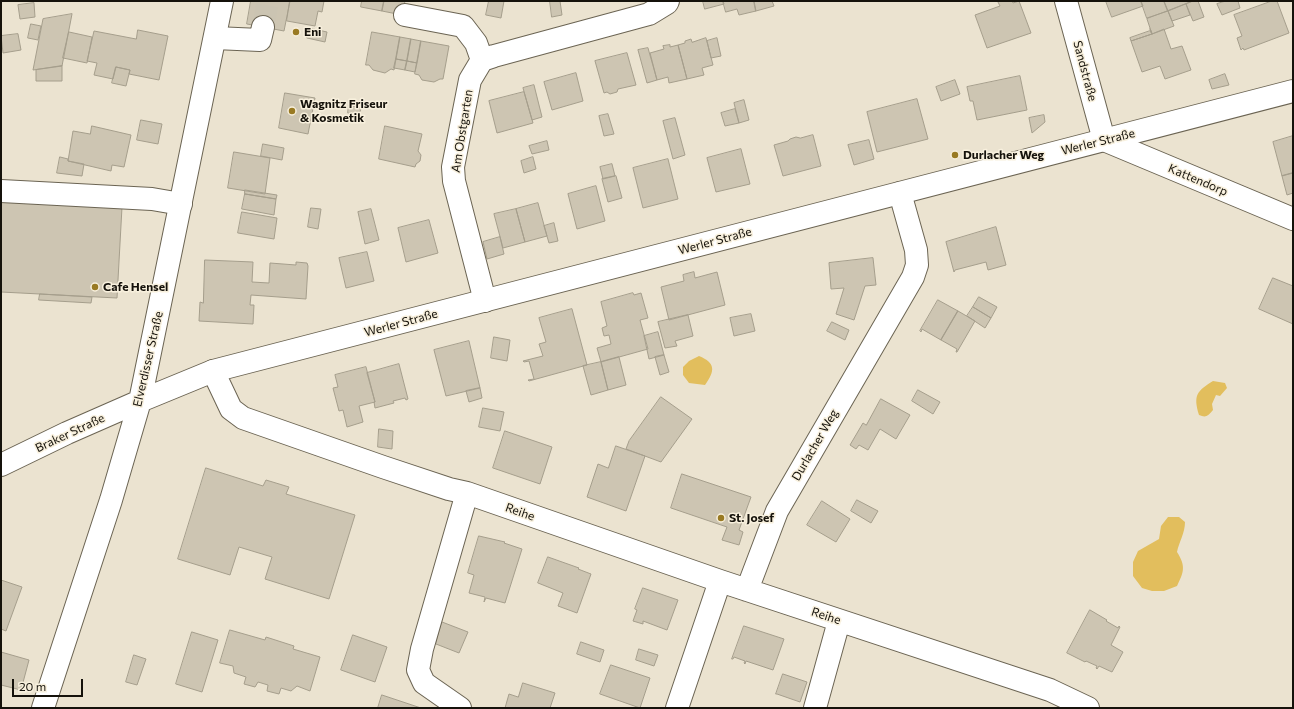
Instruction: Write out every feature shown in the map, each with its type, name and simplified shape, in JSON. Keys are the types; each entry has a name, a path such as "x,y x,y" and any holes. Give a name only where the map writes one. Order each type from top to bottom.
{"main road":[{"name":"Elverdisser Straße","path":"43,708 111,500 140,401 222,1"},
{"path":"405,15 463,26 476,43 482,60 649,14 668,1"},
{"name":"Sandstraße","path":"1066,1 1104,140"},
{"path":"215,38 260,40 263,27"},
{"name":"Am Obstgarten","path":"482,60 470,80 453,166 454,181 485,301"},
{"name":"Werler Straße","path":"140,401 213,371 1293,91"},
{"name":"Kattendorp","path":"1104,140 1293,219"},
{"path":"1,191 152,199 181,204"},
{"name":"Durlacher Weg","path":"747,590 777,511 913,277 917,265 916,250 900,193"},
{"name":"Reihe","path":"213,371 231,409 243,418 390,469 467,493 720,581 1050,690 1088,708"},
{"name":"Braker Straße","path":"1,465 67,433 140,401"},
{"path":"460,708 424,683 418,670 422,649 467,493"},
{"path":"677,708 720,581"},
{"path":"815,708 845,623"}],"shaded area":[{"path":"699,356 709,362 712,368 711,376 705,385 689,383 683,375 683,367 689,361"},
{"path":"1213,381 1225,383 1227,388 1220,396 1216,395 1212,404 1213,410 1210,414 1207,416 1199,415 1196,403 1198,394 1203,388"},
{"path":"1168,517 1179,517 1185,522 1177,552 1182,561 1183,569 1177,586 1164,591 1152,591 1142,588 1133,576 1133,562 1138,551 1159,539 1161,526"}],"building":[{"path":"251,1 290,1 284,31 247,24"},
{"path":"290,1 324,1 322,12 318,11 315,26 287,21"},
{"path":"362,1 384,1 382,11 361,7"},
{"path":"384,1 405,1 402,15 382,11"},
{"path":"489,1 504,1 501,18 486,15"},
{"path":"550,1 560,1 562,15 552,17"},
{"path":"703,1 723,1 724,4 705,9"},
{"path":"723,1 754,1 756,11 739,15 737,9 726,12"},
{"path":"754,1 772,1 774,6 756,11"},
{"path":"1012,1 1013,3 1019,1 1031,33 987,48 975,15 1000,6 998,2"},
{"path":"1106,1 1141,1 1143,6 1112,17"},
{"path":"1141,1 1164,1 1168,11 1147,18"},
{"path":"1164,1 1193,1 1168,11"},
{"path":"1193,1 1198,1 1204,17 1193,21 1186,4"},
{"path":"1226,1 1238,1 1240,8 1222,15 1217,4"},
{"path":"1272,1 1277,1 1289,33 1244,50 1243,48 1241,50 1237,38 1242,36 1234,15"},
{"path":"34,3 35,17 20,19 18,5"},
{"path":"1186,4 1190,15 1172,21 1168,11"},
{"path":"1168,11 1174,26 1152,34 1147,19"},
{"path":"72,14 62,66 33,70 43,19"},
{"path":"31,24 41,26 38,40 28,38"},
{"path":"309,28 327,32 325,42 307,38"},
{"path":"1164,29 1171,49 1182,46 1191,70 1165,79 1160,66 1142,72 1131,41"},
{"path":"138,30 168,36 159,80 129,74 130,70 116,67 113,79 94,75 97,63 87,61 94,31 136,39"},
{"path":"1150,31 1152,34 1131,41 1130,38"},
{"path":"69,32 92,37 87,63 63,58"},
{"path":"372,32 400,37 394,70 391,69 385,73 373,70 369,65 366,65"},
{"path":"18,34 21,50 3,53 1,36"},
{"path":"400,37 411,39 407,61 396,59"},
{"path":"706,38 713,65 702,68 704,75 687,79 678,45 691,39 692,42"},
{"path":"717,38 721,56 711,58 707,41"},
{"path":"411,39 421,41 417,63 407,61"},
{"path":"421,41 449,46 443,79 434,82 422,80 419,75 415,74"},
{"path":"670,45 670,47 678,45 687,79 669,83 668,77 657,80 650,53 664,49 663,46"},
{"path":"648,48 657,80 647,83 638,50"},
{"path":"627,53 636,85 618,89 617,92 610,94 607,92 604,93 595,61"},
{"path":"396,59 407,61 405,70 394,68"},
{"path":"407,61 417,63 415,72 405,70"},
{"path":"62,66 62,81 36,81 36,70"},
{"path":"116,67 130,70 126,86 112,83"},
{"path":"576,73 583,101 552,110 544,82"},
{"path":"1225,74 1229,85 1212,89 1209,80"},
{"path":"1020,76 1027,110 977,120 973,101 970,101 967,87"},
{"path":"955,80 960,94 941,101 936,87"},
{"path":"534,85 542,117 532,120 523,88"},
{"path":"524,92 533,123 497,133 489,101"},
{"path":"285,93 315,98 308,134 279,128"},
{"path":"917,99 928,139 877,152 867,112"},
{"path":"744,100 749,120 739,123 734,103"},
{"path":"349,105 361,108 359,116 348,113"},
{"path":"735,109 739,123 725,126 721,113"},
{"path":"608,114 614,134 604,136 599,116"},
{"path":"1044,115 1045,122 1032,133 1029,118"},
{"path":"675,118 685,155 673,159 663,121"},
{"path":"141,120 162,124 158,144 137,140"},
{"path":"92,126 131,135 124,167 112,165 111,171 68,161 73,131 90,134"},
{"path":"385,126 422,134 418,151 421,155 420,161 415,167 379,159"},
{"path":"813,135 821,166 783,176 774,145 796,137 800,138"},
{"path":"1293,136 1293,173 1282,176 1273,142"},
{"path":"869,140 874,159 854,165 848,145"},
{"path":"547,141 549,150 532,154 529,146"},
{"path":"263,144 284,148 282,160 261,156"},
{"path":"741,149 750,184 716,192 707,158"},
{"path":"234,152 270,158 265,194 228,188"},
{"path":"60,157 68,159 68,161 84,164 82,176 57,173"},
{"path":"533,157 536,169 524,173 521,161"},
{"path":"668,159 678,199 643,208 633,168"},
{"path":"612,164 615,176 603,179 600,167"},
{"path":"1293,173 1293,193 1287,195 1282,176"},
{"path":"616,176 622,198 608,202 602,179"},
{"path":"596,186 605,221 577,229 568,194"},
{"path":"245,190 277,195 276,199 245,194"},
{"path":"245,194 276,199 274,215 242,209"},
{"path":"1,201 122,207 117,298 1,292"},
{"path":"538,203 547,236 525,242 516,209"},
{"path":"311,208 321,209 318,229 308,227"},
{"path":"371,209 379,240 365,244 358,212"},
{"path":"516,209 525,242 503,248 494,214"},
{"path":"242,212 277,218 274,239 238,233"},
{"path":"429,220 438,253 406,262 398,228"},
{"path":"554,223 558,241 549,243 544,226"},
{"path":"996,227 1006,265 988,270 986,262 955,270 954,272 946,242"},
{"path":"500,237 504,254 487,259 483,242"},
{"path":"367,252 374,281 346,288 339,258"},
{"path":"873,258 876,285 865,286 854,320 836,314 844,288 831,289 829,263"},
{"path":"205,260 253,262 252,282 269,283 270,263 296,265 296,262 307,263 306,299 251,295 250,305 254,305 253,324 199,321 200,302 203,303"},
{"path":"694,272 695,278 717,272 725,305 669,320 661,287 684,281 683,275"},
{"path":"1273,278 1293,286 1293,324 1259,309"},
{"path":"633,293 634,295 641,293 648,318 640,320 648,349 601,362 597,348 611,344 609,335 604,336 602,328 607,326 601,302"},
{"path":"40,294 92,297 91,303 39,300"},
{"path":"979,297 997,307 991,318 973,307"},
{"path":"938,300 958,311 941,340 922,329 921,332 920,331"},
{"path":"973,307 991,318 985,328 967,316"},
{"path":"572,309 587,365 529,381 528,380 534,379 529,361 523,361 543,356 539,344 546,342 539,318"},
{"path":"958,311 975,321 956,352 957,349 941,340"},
{"path":"751,314 755,331 734,336 730,318"},
{"path":"688,315 693,336 675,341 677,346 665,348 658,322"},
{"path":"832,322 849,330 845,340 827,331"},
{"path":"658,332 664,355 649,359 644,336"},
{"path":"494,337 510,340 507,361 491,358"},
{"path":"469,341 480,388 446,396 434,350"},
{"path":"664,355 669,372 660,375 655,357"},
{"path":"619,357 626,385 608,390 601,362"},
{"path":"601,362 608,390 591,395 583,366"},
{"path":"399,364 408,399 406,400 405,398 393,401 394,403 375,408 375,402 367,373"},
{"path":"366,367 375,402 359,406 363,422 347,427 343,410 339,411 333,388 338,387 335,375"},
{"path":"480,388 482,398 469,402 466,391"},
{"path":"918,390 940,402 933,414 912,401"},
{"path":"661,397 692,419 661,462 626,449 629,441"},
{"path":"881,399 910,415 896,439 880,429 868,450 859,445 856,449 850,445 863,423 866,425"},
{"path":"483,408 504,412 500,431 479,427"},
{"path":"379,429 393,431 392,449 378,447"},
{"path":"505,431 552,447 540,484 493,468"},
{"path":"616,446 645,456 626,511 587,497 598,464 608,468"},
{"path":"206,468 263,486 266,480 289,487 286,494 355,515 329,599 265,579 272,557 239,547 230,575 178,559"},
{"name":"St. Josef","path":"682,474 751,497 739,530 743,532 739,545 722,540 727,527 671,508"},
{"path":"857,500 878,511 871,523 851,511"},
{"path":"822,501 850,519 836,542 807,525"},
{"path":"479,536 505,542 504,543 522,549 505,603 486,598 484,602 485,597 469,593 474,575 468,573"},
{"path":"548,557 591,574 577,613 558,606 563,593 538,583"},
{"path":"1,580 22,587 6,631 1,629"},
{"path":"643,588 678,600 667,630 643,621 643,624 633,621 637,610 635,609"},
{"path":"1090,610 1118,628 1119,626 1120,627 1111,645 1123,652 1112,672 1099,666 1097,669 1097,666 1067,653"},
{"path":"442,622 468,632 459,653 436,644"},
{"path":"744,626 784,639 773,670 746,661 745,664 745,661 734,657 732,659"},
{"path":"230,630 265,640 266,637 294,646 293,649 320,657 310,691 297,686 291,691 281,688 279,694 267,691 268,685 258,682 255,687 244,684 246,677 234,673 233,666 220,663"},
{"path":"192,632 218,640 202,692 176,684"},
{"path":"353,635 387,647 375,682 341,670"},
{"path":"581,642 604,650 600,662 577,654"},
{"path":"639,649 658,655 654,666 636,660"},
{"path":"1,652 29,660 21,690 1,685"},
{"path":"134,655 146,659 137,685 126,682"},
{"path":"611,665 650,678 640,708 600,694"},
{"path":"783,674 807,682 800,702 776,694"},
{"path":"523,683 555,693 550,708 505,708 509,694 518,697"},
{"path":"382,695 421,708 378,708"}],"tunnel":[{"path":"263,27 268,1"}],"place":[{"name":"Eni","path":"296,32"},
{"name":"Wagnitz Friseur & Kosmetik","path":"292,111"},
{"name":"Durlacher Weg","path":"955,155"},
{"name":"Cafe Hensel","path":"95,287"},
{"name":"St. Josef","path":"721,518"}]}
